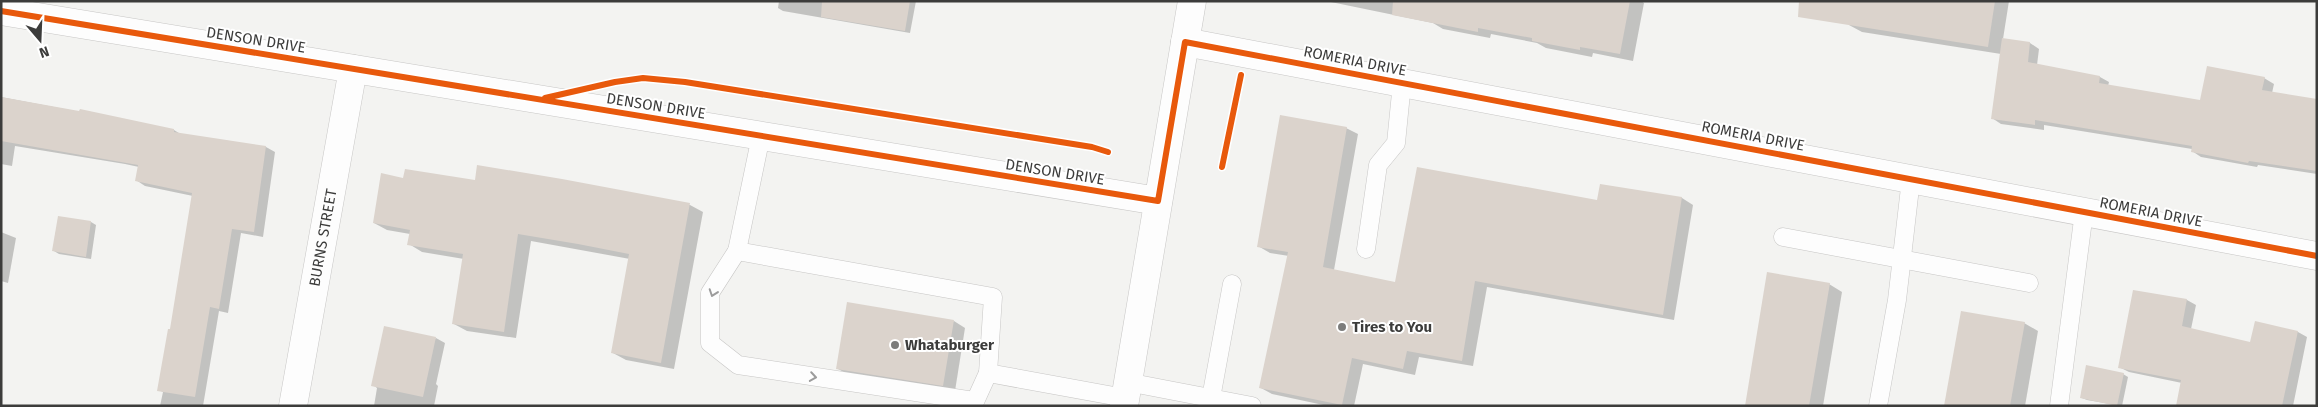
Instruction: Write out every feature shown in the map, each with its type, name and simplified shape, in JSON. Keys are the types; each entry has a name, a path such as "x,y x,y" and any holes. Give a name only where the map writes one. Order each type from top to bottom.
{"street":[{"path":"1125,395 1192,1"},
{"name":"DENSON DRIVE","path":"1,12 1158,201"},
{"name":"ROMERIA DRIVE","path":"1185,42 2317,256"},
{"name":"BURNS STREET","path":"293,406 353,69"}],"lane":[{"path":"1366,249 1378,165 1396,143 1402,83"},
{"path":"737,251 993,297 988,374 974,404 738,365 710,343 710,293 737,251 761,136"},
{"path":"1878,406 1897,300 1911,179"},
{"path":"2060,406 2084,212"},
{"path":"1783,237 2028,283"},
{"path":"1211,398 1232,284"},
{"path":"988,374 1125,395 1211,398 1252,406"}],"building":[{"path":"822,1 910,1 905,31 821,17"},
{"path":"1393,1 1630,1 1620,54 1580,47 1580,50 1532,41 1532,38 1478,28 1478,32 1392,15"},
{"path":"1799,1 1995,1 1988,47 1798,17"},
{"path":"2002,38 2030,42 2028,62 2100,76 2099,83 2200,100 2207,66 2265,77 2262,90 2317,99 2317,171 2249,161 2248,163 2191,152 2192,146 2035,120 2035,125 1991,119"},
{"path":"1,97 79,111 80,109 174,129 174,132 266,146 254,232 232,229 219,309 210,307 195,397 157,391 168,329 170,329 192,193 135,181 138,165 1,141"},
{"path":"1280,115 1347,127 1323,267 1395,282 1417,167 1597,200 1600,184 1682,197 1663,315 1475,281 1462,361 1407,351 1403,369 1352,358 1342,405 1259,388 1288,252 1257,247"},
{"path":"477,165 690,203 661,363 611,353 629,254 578,244 518,234 504,332 452,324 463,254 407,245 410,230 373,223 381,173 403,178 405,169 475,180"},
{"path":"58,216 91,221 86,257 52,251"},
{"path":"1767,272 1830,283 1809,406 1745,406"},
{"path":"2133,290 2187,299 2182,326 2250,342 2255,321 2298,331 2282,406 2176,406 2181,380 2118,368"},
{"name":"Whataburger","path":"847,302 954,320 943,386 836,369"},
{"path":"1961,311 2025,322 2010,406 1944,406"},
{"path":"384,326 436,337 423,397 371,386"},
{"path":"2086,365 2124,373 2117,406 2080,398"}],"cycle path":[{"path":"1,11 1158,201 1185,42 2317,256"},
{"path":"1222,167 1241,75"},
{"path":"545,98 615,82 643,78 685,82 1092,147 1108,152"}],"place":[{"name":"Tires to You","path":"1342,327"},
{"name":"Whataburger","path":"895,345"}]}
